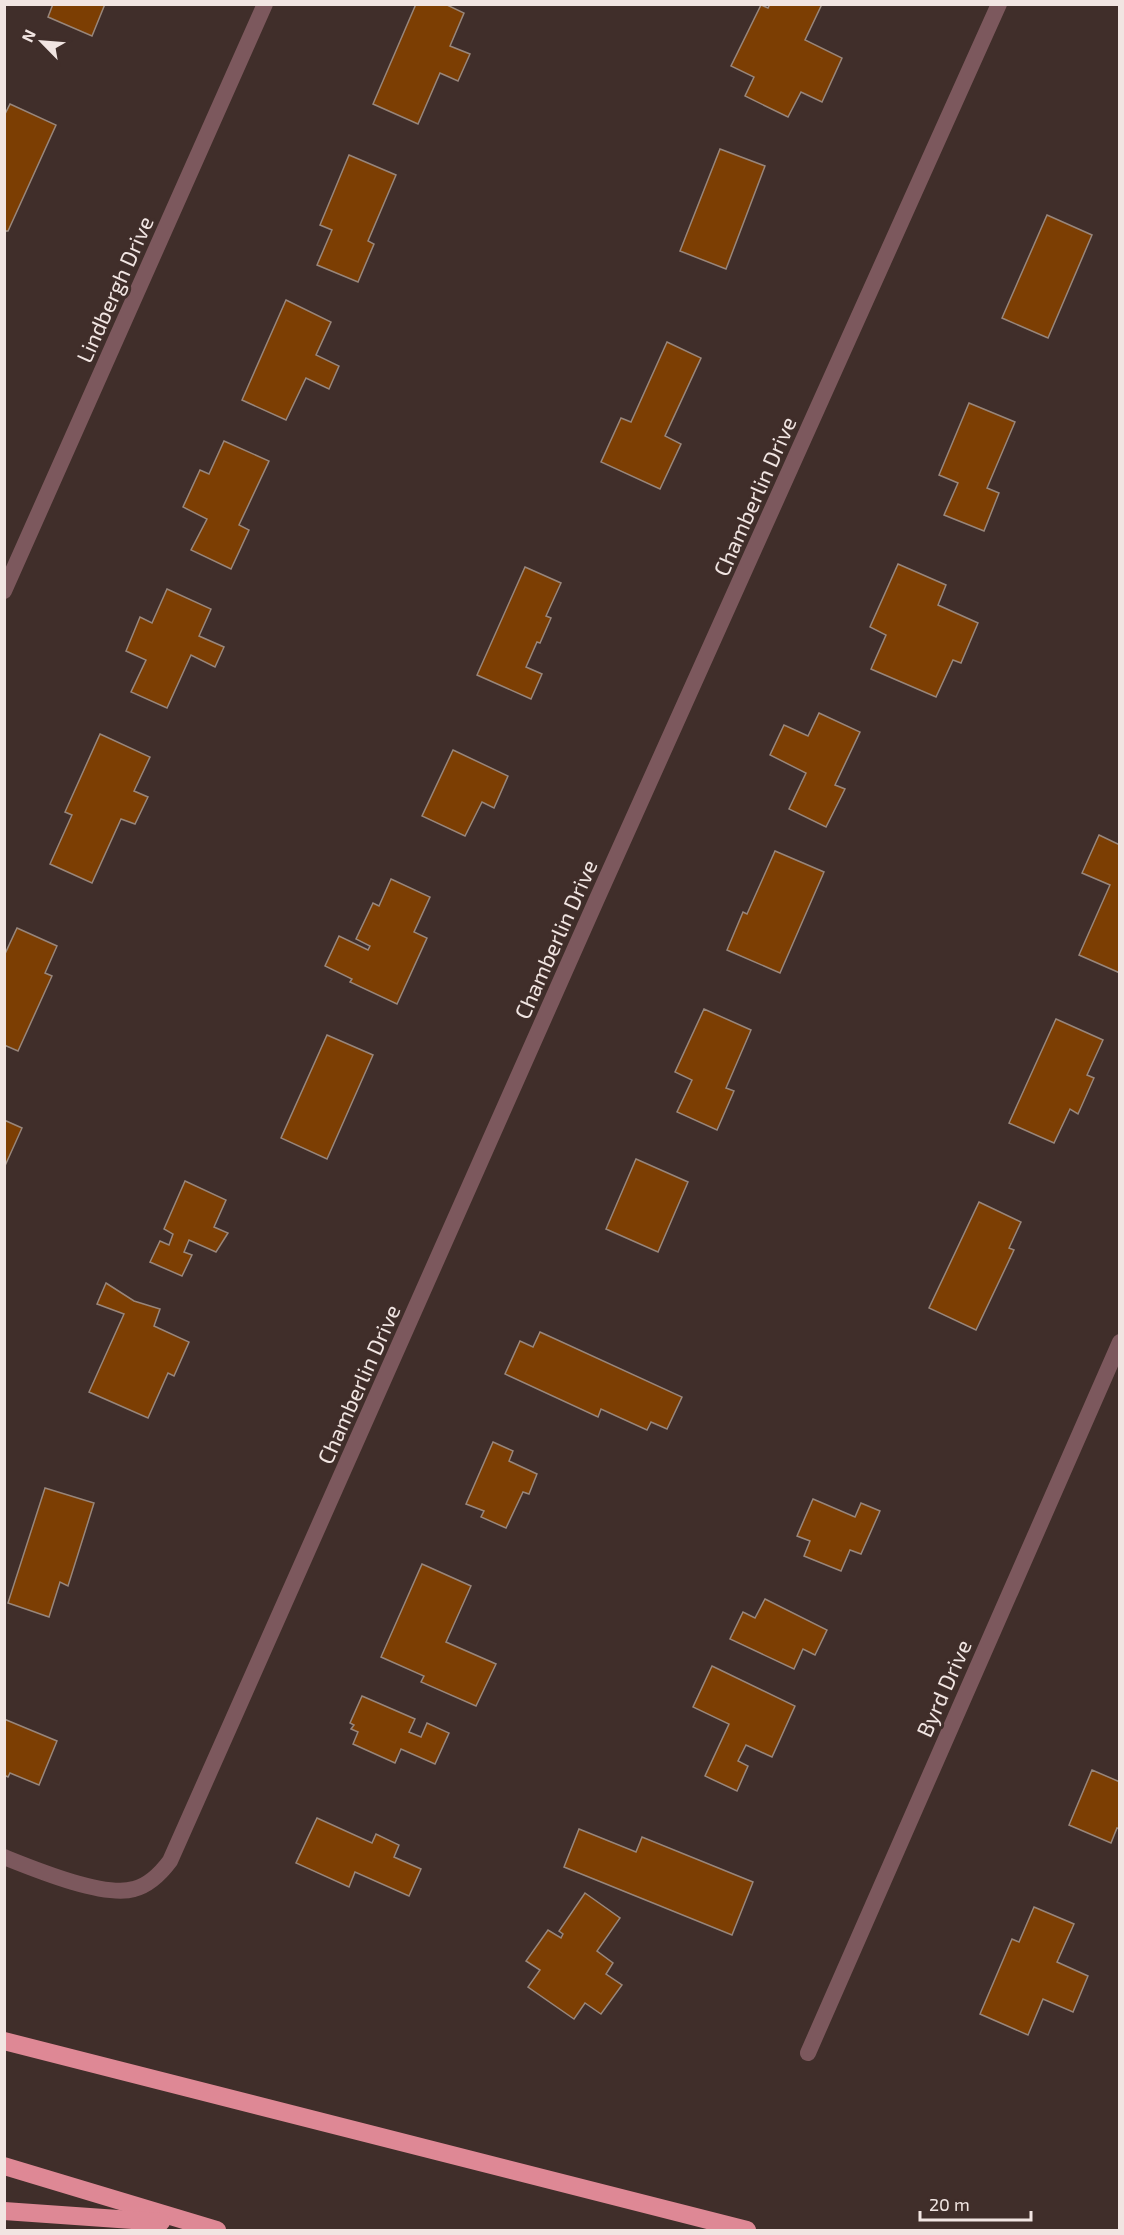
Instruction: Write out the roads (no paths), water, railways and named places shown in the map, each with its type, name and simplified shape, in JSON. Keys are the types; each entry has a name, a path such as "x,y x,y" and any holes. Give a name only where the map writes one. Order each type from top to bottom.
{"highway":[{"path":"4,2041 747,2230"},
{"path":"4,2166 193,2225 217,2230"},
{"path":"4,2211 193,2225"}],"street":[{"name":"Lindbergh Drive","path":"4,591 265,4"},
{"name":"Chamberlin Drive","path":"4,1857 58,1877 105,1889 125,1891 144,1885 161,1873 171,1861 596,901 999,4"},
{"name":"Byrd Drive","path":"808,2053 1119,1342"}]}
